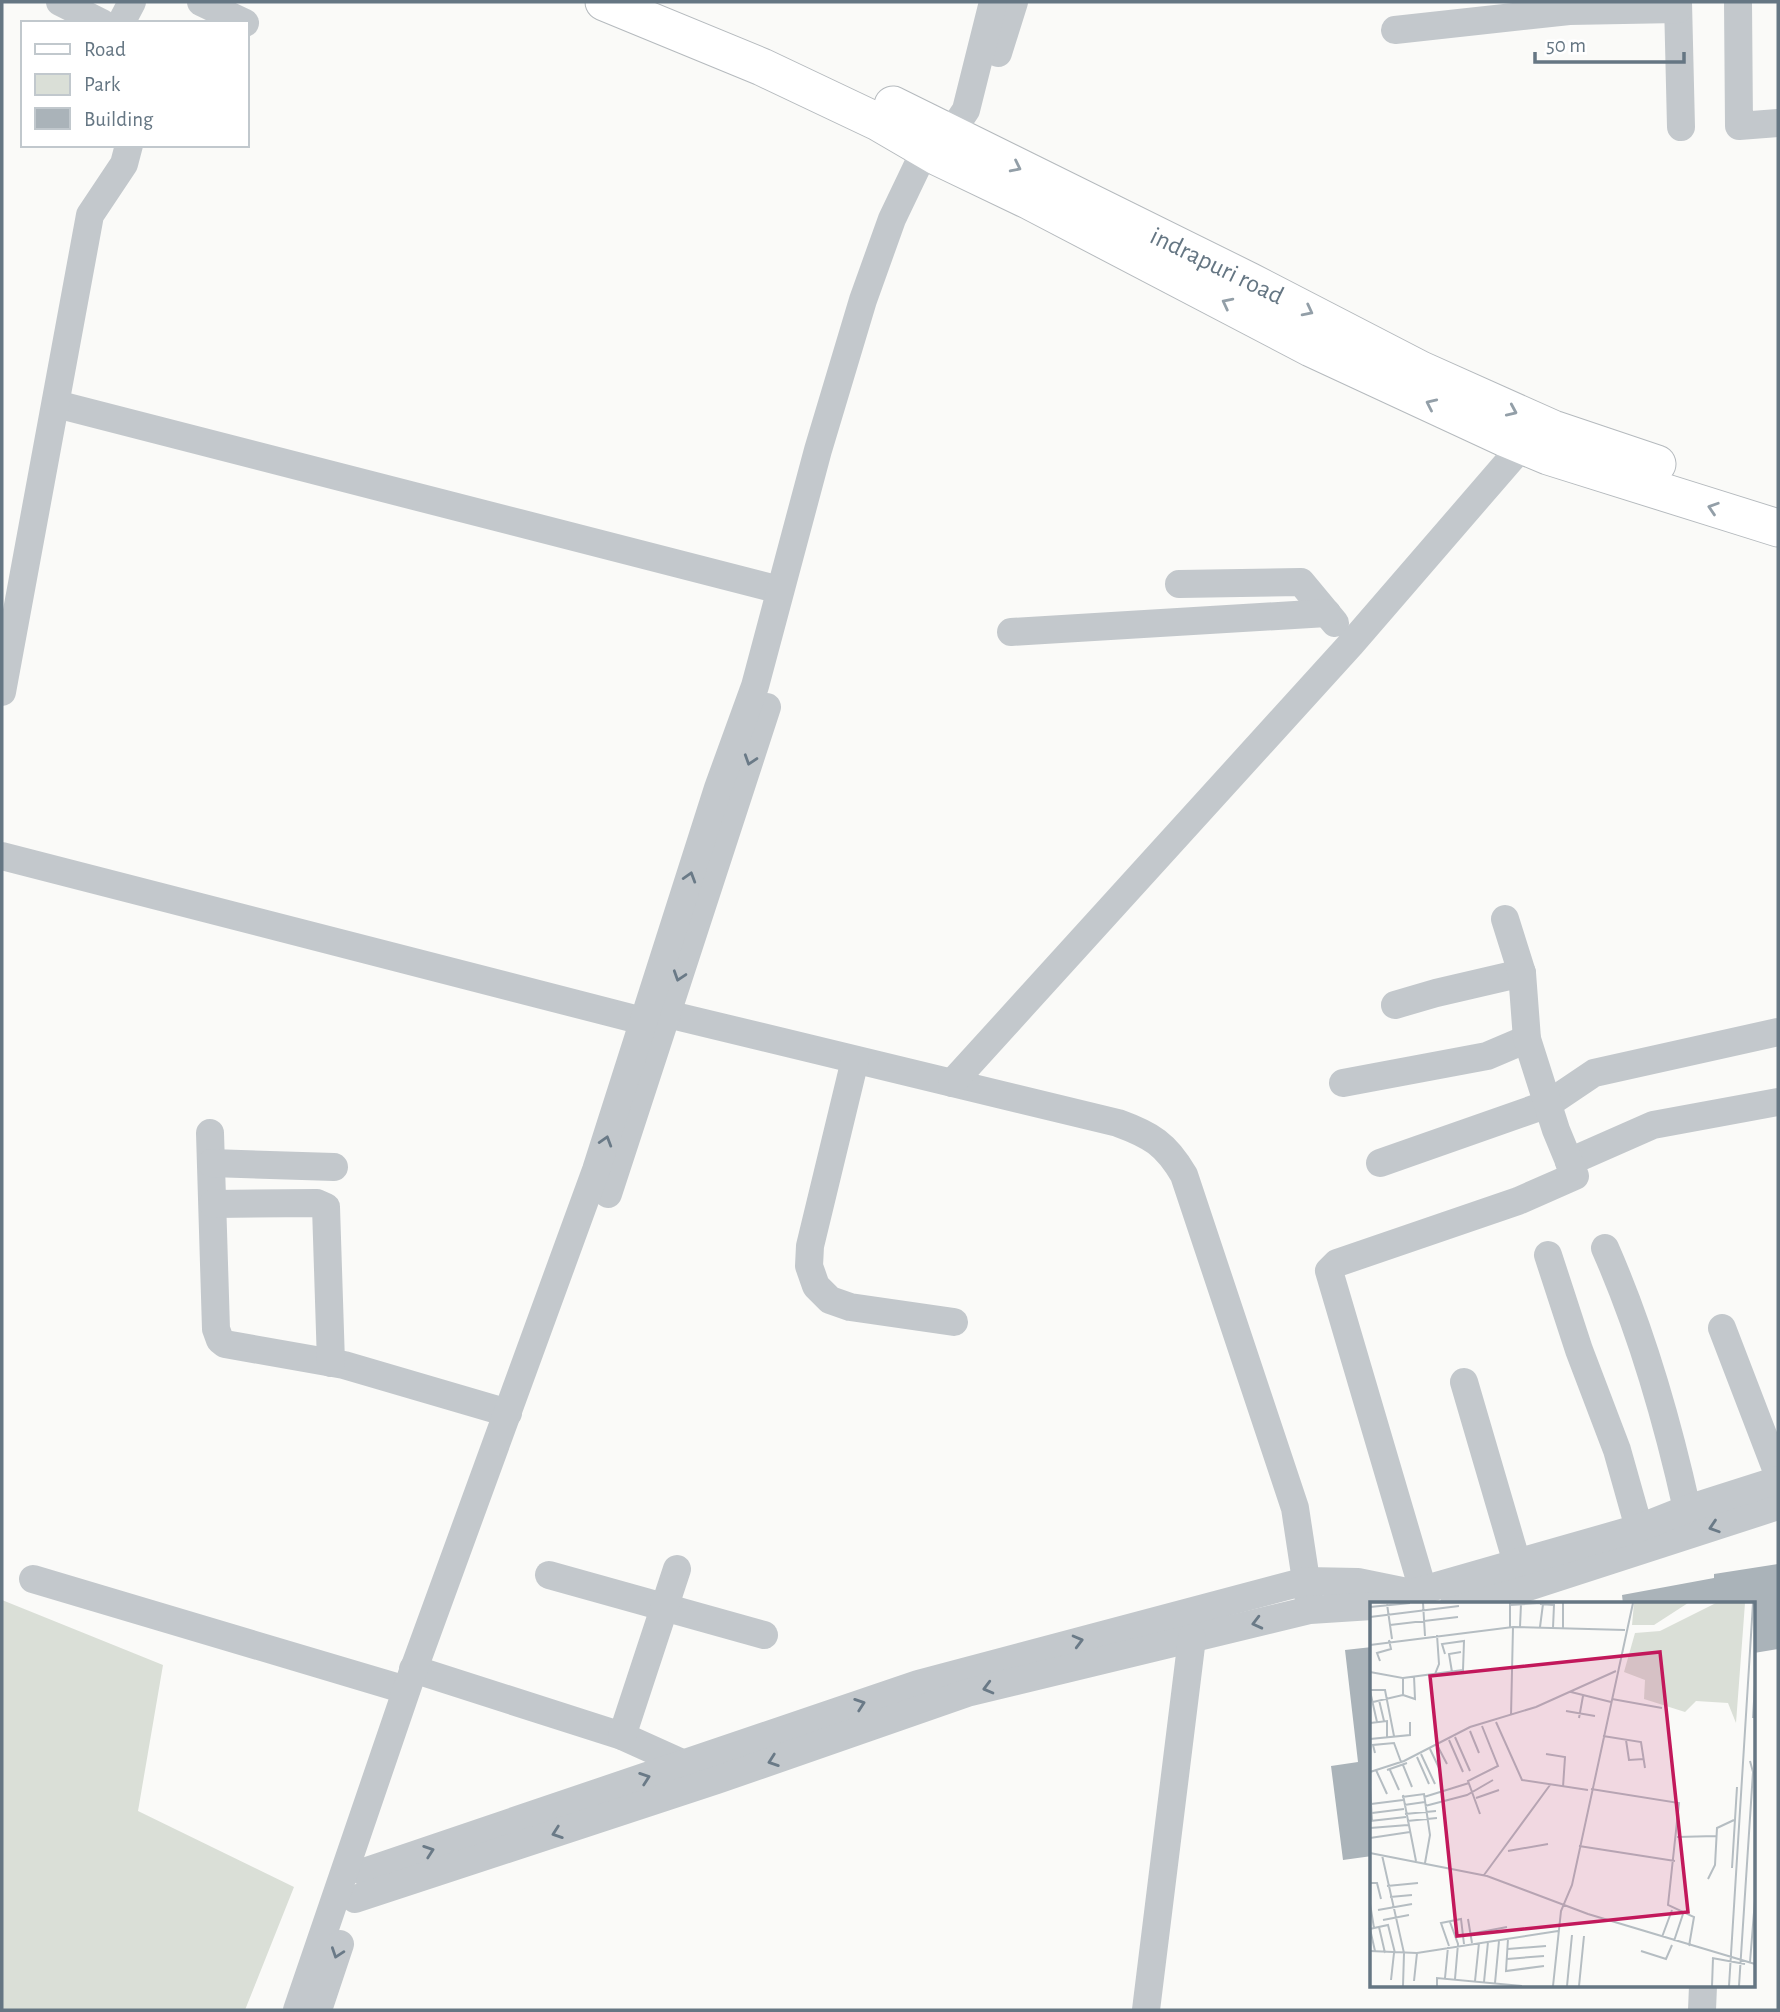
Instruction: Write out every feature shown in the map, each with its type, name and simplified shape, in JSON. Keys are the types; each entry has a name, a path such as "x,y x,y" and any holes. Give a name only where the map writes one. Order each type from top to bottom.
{"main road":[{"path":"604,2 762,66 878,122 944,146"},
{"name":"indrapuri road","path":"667,2 811,63 1030,201 1311,348 1548,456 1778,528"},
{"name":"indrapuri road","path":"944,146 1249,281 1421,370 1553,429 1778,503"}],"street":[{"path":"60,2 98,21"},
{"path":"122,21 132,2"},
{"path":"201,2 241,21"},
{"path":"655,1018 718,788 755,686 818,450 863,300 892,219 966,110 993,2"},
{"path":"297,2010 417,1678 569,1273 596,1170 655,1018 779,669 843,423 911,221 944,146 979,116 1014,2"},
{"path":"1738,2 1739,126 1778,123"},
{"path":"1395,30 1569,11 1678,5 1681,127"},
{"path":"2,692 12,580 56,404 90,215 124,164 128,147"},
{"path":"56,404 780,590"},
{"path":"952,1083 1351,645 1523,445"},
{"path":"1179,584 1301,582 1351,645"},
{"path":"1011,632 1327,613"},
{"path":"2,856 655,1018 855,1060 1118,1123 1157,1140 1173,1156 1184,1175 1296,1508 1310,1609"},
{"path":"1423,1590 1329,1270 1336,1263 1518,1201 1575,1176 1527,1039 1522,973 1505,919"},
{"path":"1395,1005 1522,973"},
{"path":"1380,1163 1548,1104 1594,1073 1778,1032"},
{"path":"1343,1083 1486,1056 1527,1039"},
{"path":"855,1060 810,1246 809,1266 816,1286 830,1300 850,1307 954,1322"},
{"path":"1569,1162 1653,1125 1778,1102"},
{"path":"210,1133 216,1329 220,1340 225,1344 331,1363 508,1413"},
{"path":"211,1163 334,1167"},
{"path":"213,1204 317,1203 326,1207 331,1363"},
{"path":"1605,1248 1649,1363 1669,1430 1687,1509"},
{"path":"1548,1255 1579,1350 1617,1450 1639,1528"},
{"path":"317,2010 364,1872 417,1678 508,1413 569,1273"},
{"path":"1722,1328 1778,1474"},
{"path":"1464,1382 1516,1586"},
{"path":"364,1872 942,1676 1306,1581 1358,1582 1412,1593 1423,1590 1516,1586 1639,1528 1687,1509 1778,1480"},
{"path":"1461,1602 1778,1506"},
{"path":"622,1736 677,1569"},
{"path":"550,1575 764,1635"},
{"path":"33,1579 417,1678 622,1736 718,1780"},
{"path":"355,1899 718,1780 967,1693 1310,1609 1370,1606"},
{"path":"1146,2010 1192,1638"},
{"path":"1702,2010 1703,1988"}],"green space":[{"path":"2,1600 163,1665 138,1811 294,1887 245,2010 2,2010"}],"building":[{"path":"1778,1564 1778,1649 1756,1653 1756,1602 1623,1602 1622,1595 1714,1578 1714,1574"},
{"path":"1370,1647 1370,1856 1343,1860 1331,1766 1358,1762 1345,1650"}]}
